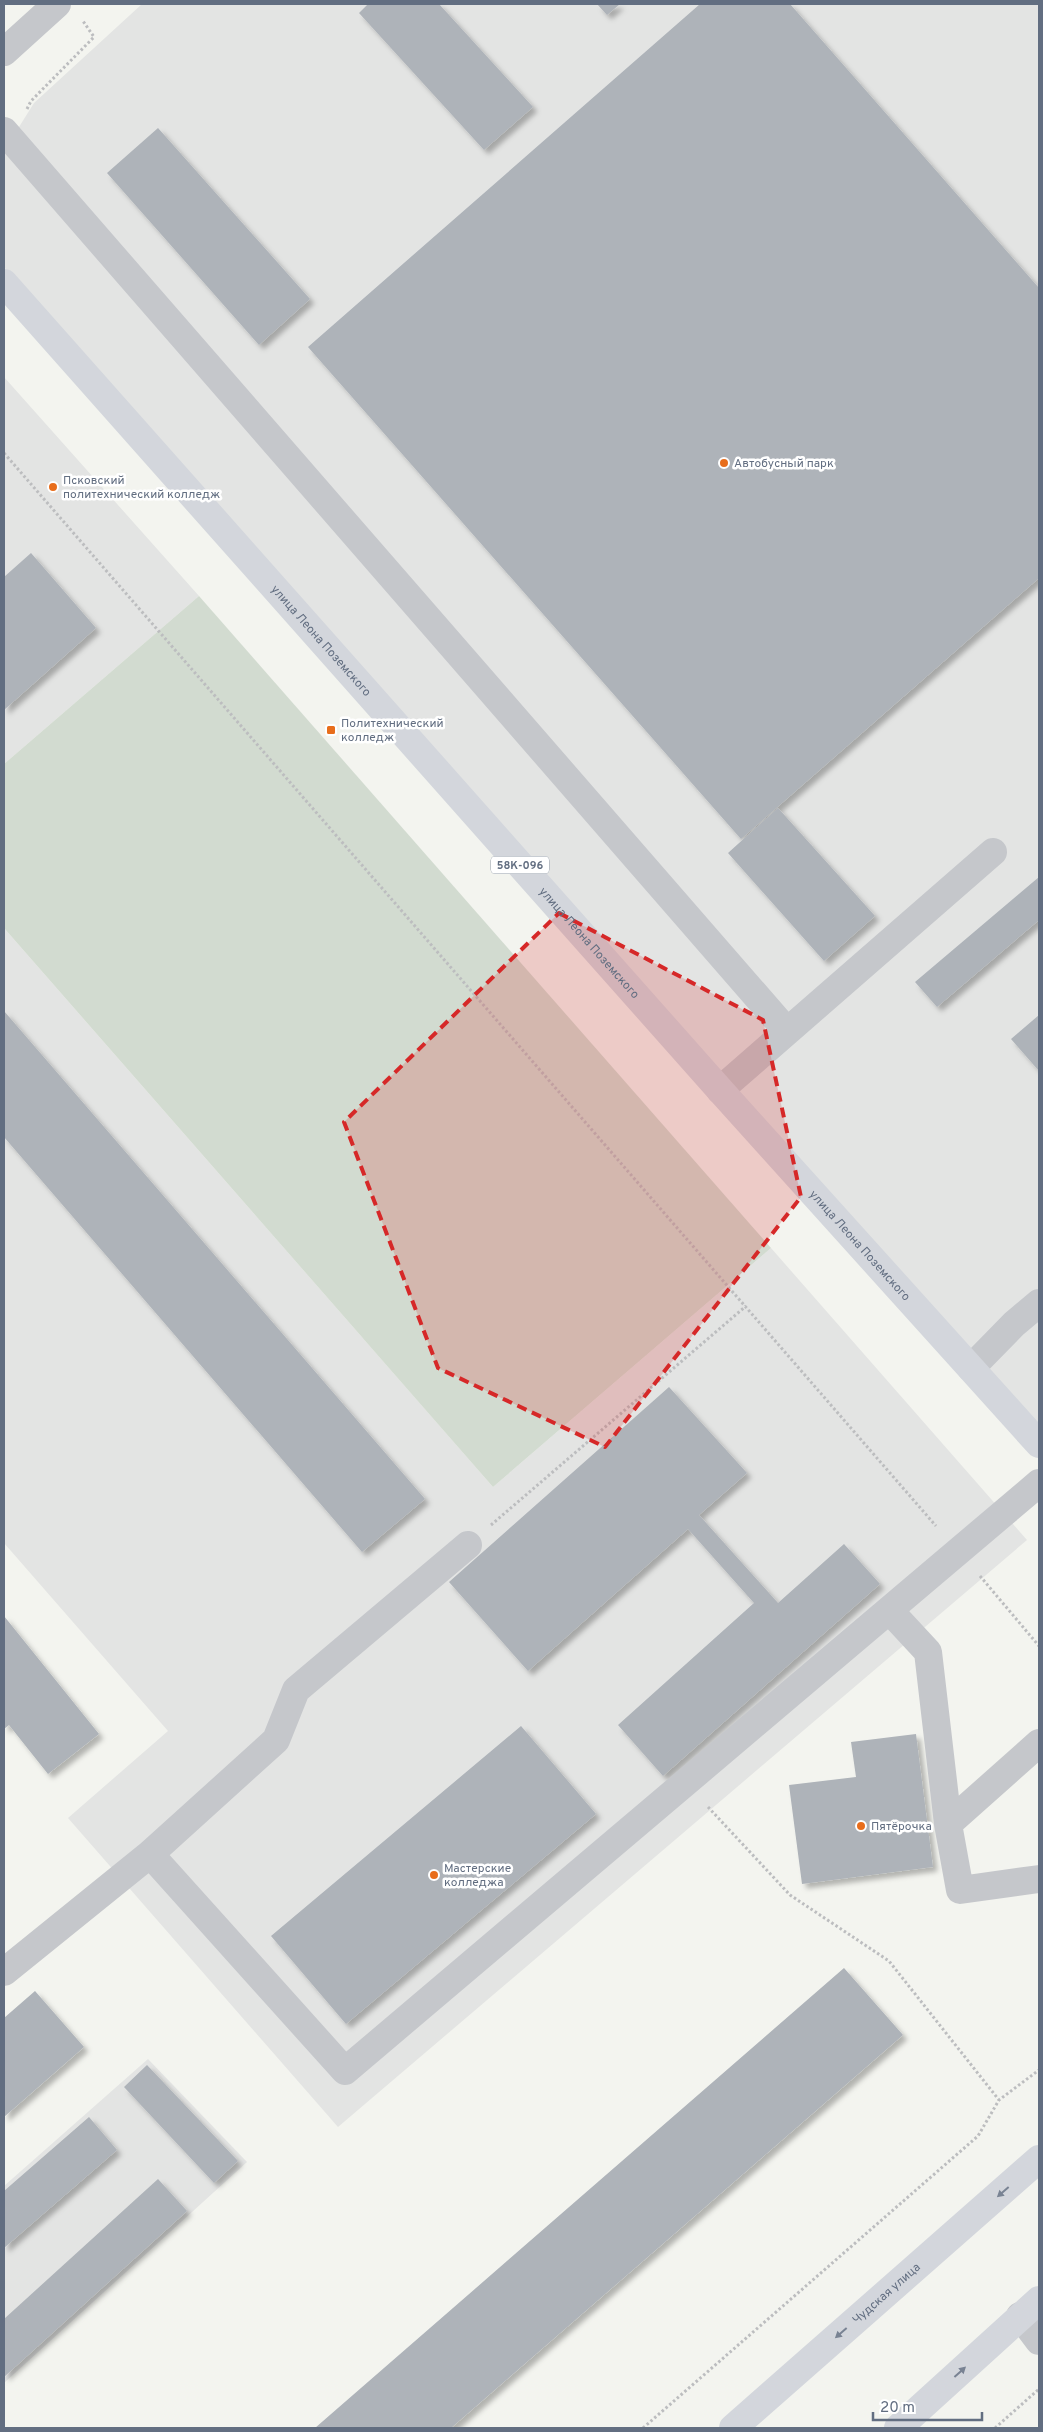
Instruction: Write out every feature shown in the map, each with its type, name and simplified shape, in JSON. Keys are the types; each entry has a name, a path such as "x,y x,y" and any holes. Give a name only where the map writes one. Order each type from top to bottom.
{"highway":[{"name":"улица Леона Поземского","path":"4,283 720,1090 1039,1444"},
{"name":"Чудская улица","path":"733,2428 1039,2159"},
{"path":"898,2428 1030,2308"}],"street":[{"path":"4,52 68,10"},
{"path":"9,137 786,1030"},
{"path":"720,1090 786,1030 992,852"},
{"path":"971,1368 1014,1324 1039,1303"},
{"path":"150,1854 344,2071 890,1611 1039,1482"},
{"path":"4,1972 150,1854 276,1740 296,1690 468,1545"},
{"path":"890,1611 928,1652 948,1824 960,1890 1039,1879"},
{"path":"948,1824 1039,1743"},
{"path":"1030,2308 1039,2341"}],"path":[{"path":"9,137 31,101 94,37 68,10"},
{"path":"4,452 1039,1646"},
{"path":"468,1545 746,1306"},
{"path":"686,1783 790,1895 889,1960 998,2100"},
{"path":"643,2428 978,2136 998,2100 1039,2070"},
{"path":"995,2428 1039,2389"}],"highlighted area":[{"path":"559,913 763,1020 801,1197 605,1447 438,1368 344,1122"}],"shaded area":[{"path":"142,4 1039,4 1039,1435 4,267 4,151 34,103"},
{"name":"Псковский политехнический колледж","path":"4,377 199,596 4,764"},
{"path":"199,596 771,1248 493,1487 4,928 4,764"},
{"path":"4,928 493,1487 771,1248 1027,1540 338,2127 68,1818 168,1731 4,1543"},
{"path":"148,2059 247,2162 4,2383 4,2186"}],"building":[{"path":"368,4 439,4 533,107 484,150 359,13"},
{"path":"597,4 620,4 607,15"},
{"name":"Автобусный парк","path":"700,4 790,4 1039,288 1039,578 741,839 308,347"},
{"path":"158,128 310,299 259,345 107,173"},
{"path":"31,553 96,628 4,710 4,577"},
{"path":"778,808 875,916 824,961 728,853"},
{"path":"1039,877 1039,920 937,1007 915,982"},
{"path":"4,1011 425,1499 362,1552 4,1137"},
{"path":"1039,1015 1039,1071 1011,1039"},
{"path":"669,1387 747,1473 699,1515 778,1603 844,1544 880,1584 663,1776 618,1725 754,1603 688,1529 528,1671 449,1582"},
{"path":"4,1616 99,1734 48,1774 9,1725 4,1729"},
{"name":"Мастерские колледжа","path":"521,1726 596,1814 346,2024 271,1936"},
{"name":"Пятёрочка","path":"916,1734 933,1867 802,1884 789,1785 856,1777 851,1742"},
{"path":"844,1968 903,2035 451,2428 315,2428"},
{"path":"35,1991 84,2047 4,2117 4,2018"},
{"path":"147,2065 238,2161 214,2183 124,2087"},
{"path":"89,2117 117,2150 4,2248 4,2191"},
{"path":"158,2179 187,2211 4,2377 4,2319"}],"place":[{"name":"Автобусный парк","path":"724,463"},
{"name":"Псковский политехнический колледж","path":"53,487"},
{"name":"Политехнический колледж","path":"331,730"},
{"name":"Пятёрочка","path":"861,1826"},
{"name":"Мастерские колледжа","path":"434,1875"}]}
